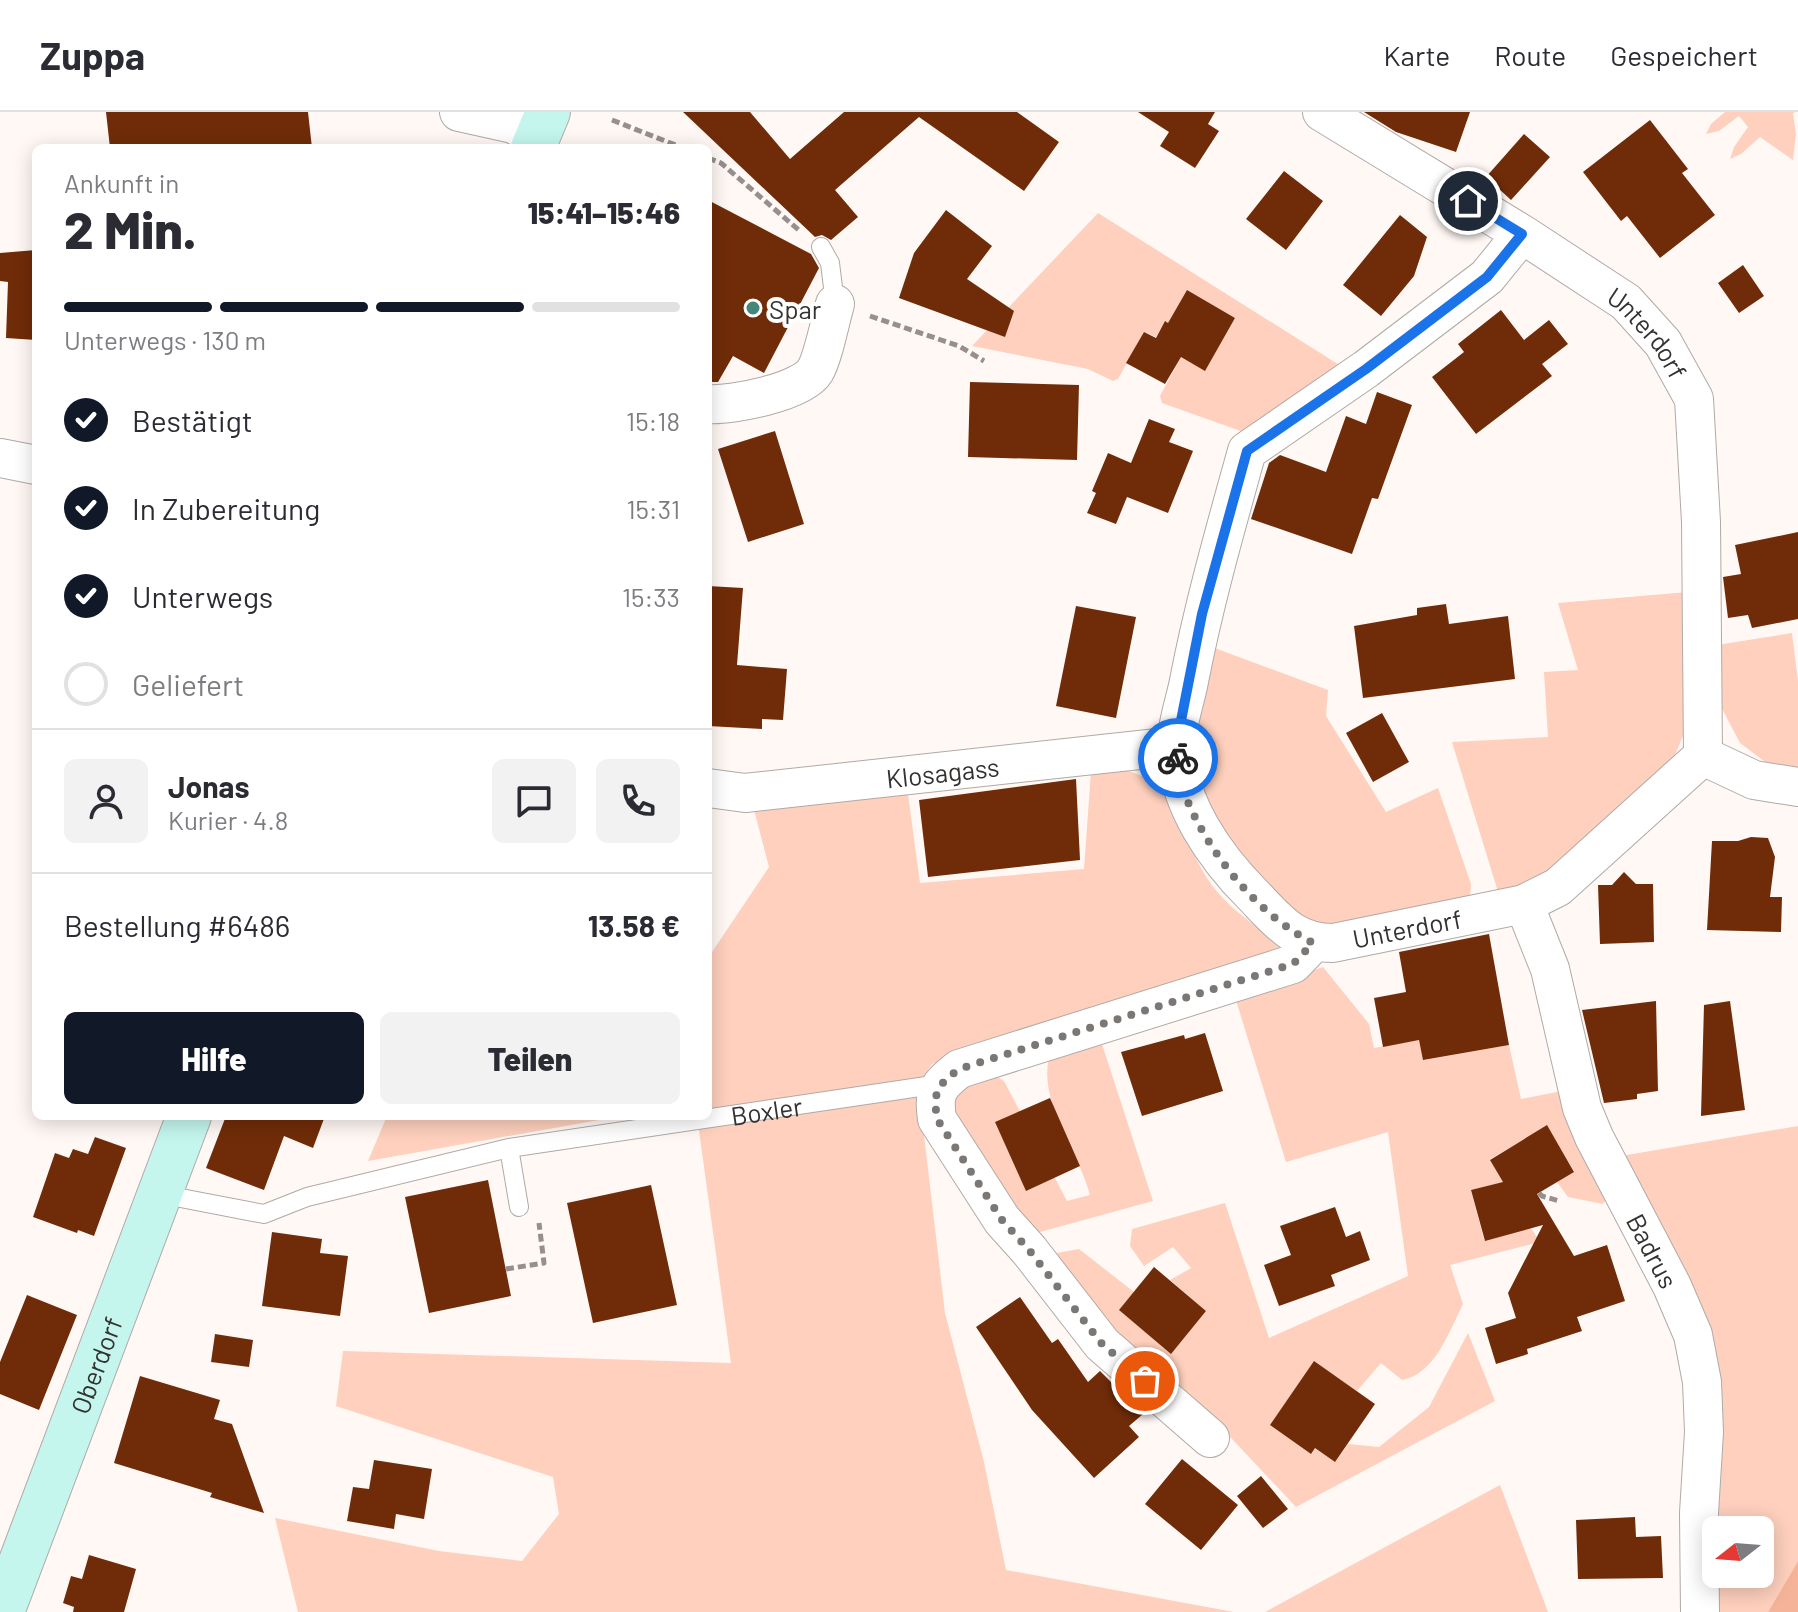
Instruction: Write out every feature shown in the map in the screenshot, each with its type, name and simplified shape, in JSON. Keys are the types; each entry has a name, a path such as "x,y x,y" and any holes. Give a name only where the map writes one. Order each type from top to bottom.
{"main road":[{"name":"Oberdorf","path":"2,1612 188,1120"}],"street":[{"path":"459,112 540,132"},
{"name":"Unterdorf","path":"1313,943 1333,943 1524,904 1558,887 1703,756 1701,522 1694,399 1663,343 1626,302 1522,234 1322,112"},
{"path":"1313,943 1278,921 1240,883 1206,838 1184,793 1176,746 1202,614 1247,451 1366,369 1487,277 1522,234"},
{"path":"712,404 725,406 794,387 814,373 835,304"},
{"path":"0,458 32,464"},
{"name":"Klosagass","path":"712,789 745,793 1176,746"},
{"path":"1703,756 1754,780 1798,787"},
{"name":"Badrus","path":"1524,904 1550,969 1582,1108 1672,1286 1693,1335 1702,1382 1704,1432 1699,1513 1700,1612"},
{"name":"Boxler","path":"940,1084 959,1069 1293,964 1313,943"},
{"path":"940,1084 934,1100 937,1119 1002,1220 1102,1344 1210,1438"}],"lane":[{"path":"821,247 830,263 835,304"},
{"name":"Boxler","path":"712,1118 940,1084"},
{"name":"Boxler","path":"160,1194 264,1214 307,1197 509,1148 698,1120"},
{"path":"509,1148 519,1207"}],"path":[{"path":"612,120 673,144"},
{"path":"712,160 721,163 821,247"},
{"path":"835,304 959,346 984,361"},
{"path":"1539,1193 1559,1201"}],"shaded area":[{"path":"1725,112 1796,112 1793,113 1796,134 1793,160 1760,137 1741,154 1730,159 1748,127 1739,116 1719,131 1706,134 1711,124"},
{"path":"1098,213 1344,368 1249,434 1162,403 1160,396 1181,357 1205,370 1235,318 1187,290 1156,337 1144,332 1118,379 1113,381 1088,369 972,346"},
{"path":"1688,592 1685,731 1670,767 1539,879 1499,895 1452,742 1548,737 1544,672 1578,670 1558,603"},
{"path":"1792,633 1798,681 1798,771 1768,764 1740,743 1718,701 1717,645"},
{"path":"1209,646 1328,690 1326,716 1386,812 1438,788 1471,884 1470,898 1328,928 1292,916 1235,861 1193,776 1195,727"},
{"path":"1091,771 1129,771 1162,784 1195,857 1211,884 1234,909 1283,945 1277,960 932,1064 918,1084 945,1313 984,1462 1006,1570 1234,1612 298,1612 275,1518 439,1551 522,1561 559,1514 553,1477 336,1406 343,1351 731,1363 698,1120 712,1120 712,952 769,867 752,802 907,787 920,883 1084,869"},
{"path":"1323,967 1369,1024 1374,1048 1419,1040 1424,1060 1509,1045 1521,1099 1567,1090 1608,1196 1603,1204 1568,1197 1557,1182 1574,1171 1547,1126 1490,1159 1503,1182 1471,1191 1484,1240 1531,1228 1540,1242 1450,1265 1463,1304 1440,1350 1423,1370 1402,1380 1381,1363 1357,1391 1314,1362 1270,1425 1311,1454 1315,1448 1335,1462 1348,1444 1379,1447 1429,1407 1468,1333 1495,1401 1296,1507 1218,1424 1106,1338 1057,1253 1079,1249 1134,1292 1119,1310 1171,1353 1206,1311 1170,1280 1191,1268 1173,1247 1144,1266 1130,1246 1132,1229 1225,1203 1269,1338 1408,1276 1388,1132 1286,1162 1235,997"},
{"path":"1100,1038 1153,1201 1040,1232 1027,1229 953,1119 952,1104 956,1090 994,1075 1004,1081 1067,1201 1090,1195 1054,1107 1047,1072 1050,1055"},
{"path":"385,1120 599,1120 368,1161"},
{"path":"1798,1126 1798,1561 1768,1612 1691,1612 1700,1335 1615,1157"},
{"path":"1500,1485 1548,1612 1265,1612"},
{"path":"1798,1561 1798,1612 1768,1612"}],"building":[{"path":"106,112 308,112 312,144 110,144"},
{"path":"683,112 750,112 790,159 844,112 1017,112 1059,142 1024,191 919,117 835,190 858,217 831,240 822,235 815,237"},
{"path":"1138,112 1215,112 1208,124 1219,131 1195,168 1160,146 1169,132"},
{"path":"1364,112 1470,112 1456,152 1396,132"},
{"path":"1650,120 1688,169 1682,173 1715,215 1660,258 1627,216 1621,221 1583,172"},
{"path":"1524,134 1550,157 1511,200 1486,177"},
{"path":"1284,171 1323,201 1286,250 1246,219"},
{"name":"Spar","path":"712,202 811,254 819,268 764,373 733,356 718,382 712,382"},
{"path":"946,210 992,246 967,279 1014,311 1005,337 899,298 914,253"},
{"path":"1400,215 1427,237 1414,276 1381,316 1343,285"},
{"path":"32,250 32,340 6,338 8,282 0,281 0,253"},
{"path":"1743,265 1764,296 1739,313 1718,283"},
{"path":"1187,290 1235,318 1205,371 1181,357 1165,384 1126,363 1144,332 1156,338"},
{"path":"1501,310 1524,340 1549,320 1568,344 1542,364 1552,376 1476,434 1432,377 1464,352 1458,344"},
{"path":"970,382 1079,385 1077,460 968,457"},
{"path":"1377,392 1412,405 1378,499 1372,498 1352,554 1251,519 1269,463 1280,455 1326,472 1346,416 1366,424"},
{"path":"1149,419 1175,429 1169,442 1193,451 1168,513 1127,497 1116,524 1087,513 1096,493 1092,491 1108,453 1131,463"},
{"path":"775,431 804,524 748,542 718,449"},
{"path":"1798,532 1798,619 1752,628 1748,615 1728,618 1723,577 1741,574 1735,545"},
{"path":"712,586 743,588 737,665 787,669 783,720 762,719 762,729 712,726"},
{"path":"1446,604 1449,624 1508,616 1515,679 1363,698 1354,626 1417,615 1417,608"},
{"path":"1076,606 1136,617 1116,718 1056,706"},
{"path":"1382,713 1409,762 1373,782 1346,733"},
{"path":"1076,779 1080,860 928,877 919,800"},
{"path":"1751,837 1768,838 1775,857 1770,897 1782,897 1781,932 1707,930 1712,841 1738,841"},
{"path":"1624,872 1636,884 1653,884 1654,942 1600,944 1598,885 1612,885"},
{"path":"1489,934 1509,1045 1423,1060 1419,1040 1383,1047 1374,998 1406,992 1399,952"},
{"path":"1656,1001 1658,1091 1637,1094 1637,1099 1604,1103 1582,1010"},
{"path":"1730,1001 1745,1110 1701,1116 1704,1005"},
{"path":"1205,1033 1223,1091 1142,1116 1121,1052 1184,1035 1185,1039"},
{"path":"1050,1098 1080,1166 1026,1191 995,1122"},
{"path":"224,1120 324,1120 313,1148 284,1136 264,1190 206,1168"},
{"path":"1547,1125 1574,1172 1537,1194 1574,1256 1607,1245 1625,1301 1577,1317 1582,1331 1527,1349 1528,1354 1496,1364 1485,1328 1516,1318 1508,1293 1543,1225 1485,1241 1471,1190 1503,1182 1490,1160"},
{"path":"95,1137 126,1148 94,1236 33,1217 55,1153 69,1158 73,1149 88,1154"},
{"path":"488,1180 511,1296 429,1313 405,1197"},
{"path":"651,1185 677,1305 593,1323 567,1203"},
{"path":"1335,1207 1346,1237 1360,1231 1370,1260 1331,1275 1335,1286 1279,1306 1264,1265 1291,1255 1280,1226"},
{"path":"272,1232 322,1239 320,1253 348,1256 340,1316 262,1306"},
{"path":"1154,1267 1206,1311 1171,1354 1119,1310"},
{"path":"27,1295 77,1315 39,1410 0,1394 0,1362"},
{"path":"1020,1297 1052,1343 1058,1339 1088,1382 1100,1371 1143,1414 1129,1426 1139,1437 1094,1478 1032,1410 976,1327"},
{"path":"215,1334 253,1340 249,1367 211,1362"},
{"path":"1314,1361 1375,1404 1335,1462 1315,1448 1311,1454 1270,1425"},
{"path":"140,1376 220,1400 214,1419 232,1424 264,1513 210,1497 212,1493 114,1463"},
{"path":"1182,1459 1238,1505 1201,1550 1145,1504"},
{"path":"374,1460 432,1469 424,1519 396,1514 394,1529 347,1521 353,1487 369,1489"},
{"path":"1261,1476 1288,1509 1263,1528 1237,1496"},
{"path":"1635,1517 1636,1537 1661,1536 1663,1578 1578,1579 1576,1520"},
{"path":"89,1555 136,1569 124,1612 73,1612 74,1607 63,1603 71,1576 82,1579"}],"way so far":[{"path":"1145,1381 1102,1344 1002,1220 937,1119 934,1100 940,1084 959,1069 1293,964 1313,943 1288,930 1240,883 1206,838 1184,793 1178,758"}],"place":[{"name":"Spar","path":"753,308"}],"route":[{"path":"1178,758 1176,746 1202,614 1247,451 1366,369 1487,277 1522,234 1468,201"}]}
